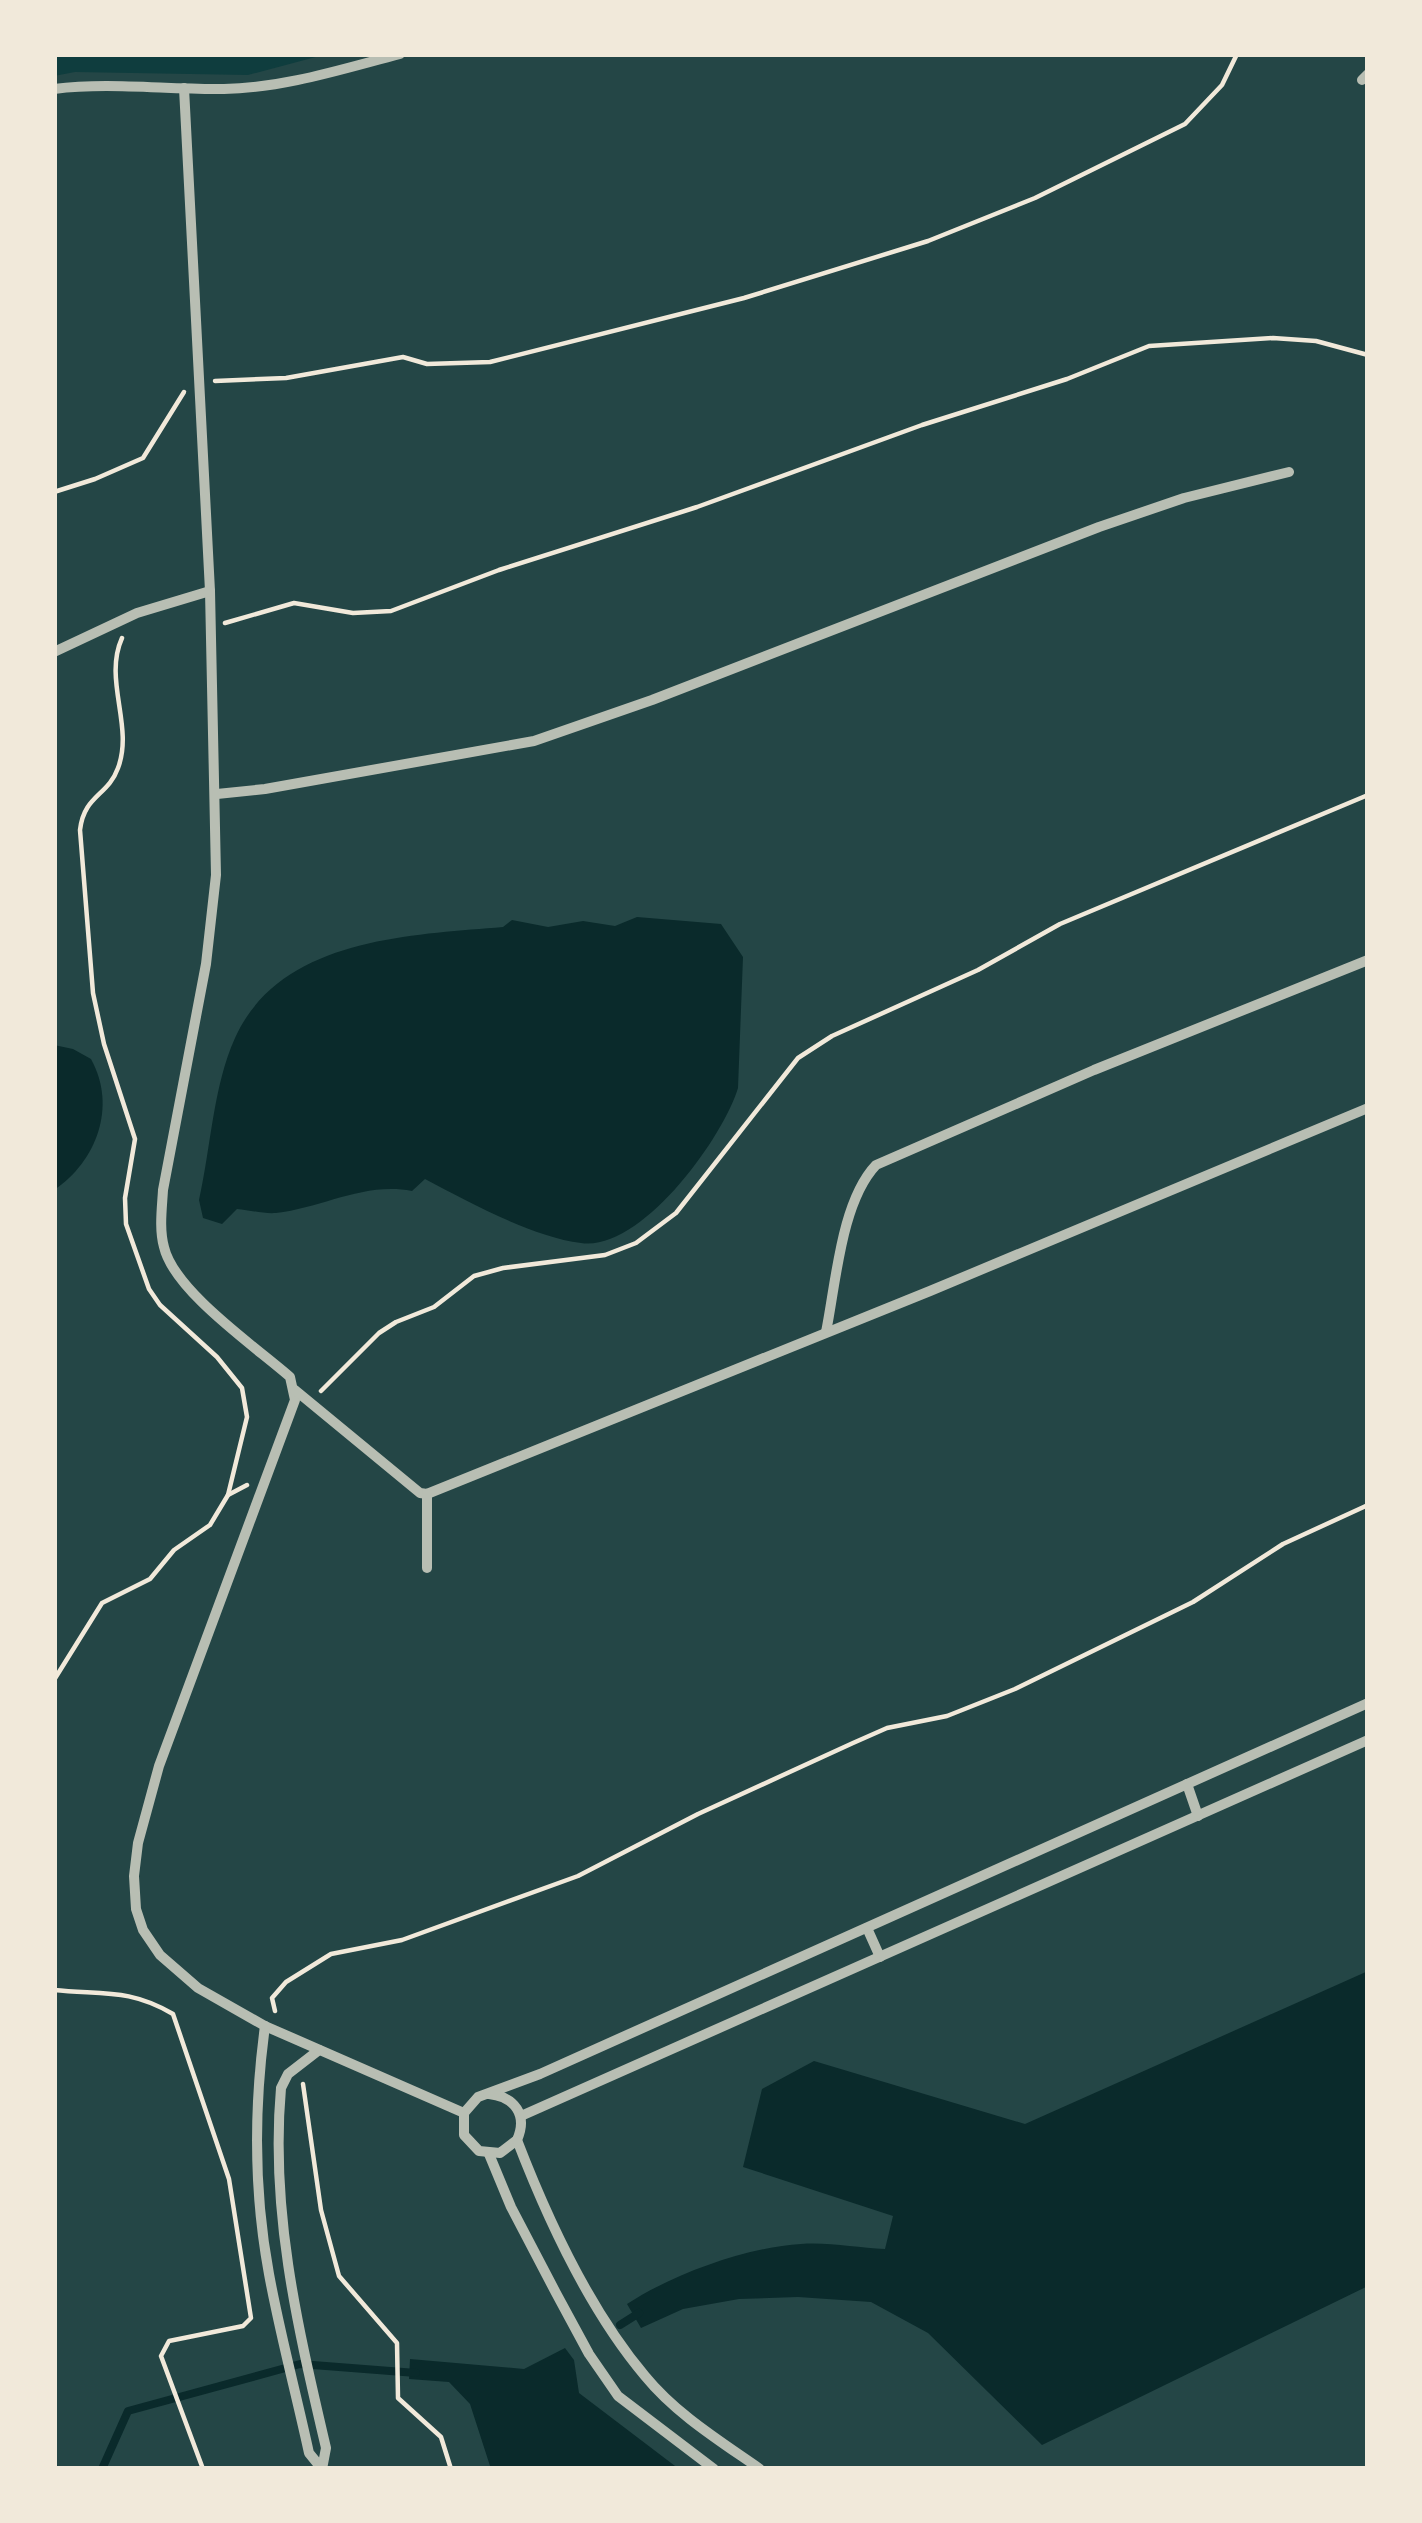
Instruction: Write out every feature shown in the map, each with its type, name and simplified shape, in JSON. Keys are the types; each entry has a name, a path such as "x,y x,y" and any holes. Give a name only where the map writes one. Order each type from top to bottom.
{"street":[{"path":"54,89 267,86 400,54"},
{"path":"184,88 210,591 216,875 209,941 163,1190 164,1251 183,1280 290,1377 295,1390 310,1403 427,1494 1368,1108"},
{"path":"217,794 535,741 1099,527 1202,493 1289,472"},
{"path":"54,652 136,613 210,591"},
{"path":"826,1332 851,1211 862,1180 876,1165 1094,1070 1368,960"},
{"path":"295,1390 292,1410 159,1766 134,1876 142,1930 160,1955 198,1988 265,2026 464,2113"},
{"path":"427,1494 428,1568"},
{"path":"517,2140 489,2154 479,2151 464,2134 464,2113 478,2097 1368,1703"},
{"path":"521,2116 1368,1740"},
{"path":"1187,1784 1198,1816"},
{"path":"867,1928 880,1958"},
{"path":"265,2026 258,2077 260,2198 268,2270 309,2453 322,2469"},
{"path":"319,2050 297,2066 281,2088 278,2197 304,2353 326,2448 322,2469"},
{"path":"489,2094 503,2096 521,2116 517,2140 533,2182 580,2273 646,2378 695,2423 760,2469"},
{"path":"489,2154 556,2293 618,2396 714,2469"}],"path":[{"path":"54,492 142,458 174,404 198,381 286,378 403,357 441,365 490,362 744,298 928,241 1036,198 1185,124 1222,86 1237,54"},
{"path":"211,627 294,603 352,613 391,611 1067,379 1149,346 1273,338 1316,340 1368,355"},
{"path":"54,1680 102,1604 149,1579 174,1550 210,1525 228,1495 247,1418 242,1388 217,1357 160,1305 132,1247 124,1212 135,1139 93,993 82,812 118,770 122,748 114,659 136,613"},
{"path":"310,1403 379,1334 434,1307 474,1276 605,1255 636,1243 676,1213 799,1058 832,1036 978,970 1060,924 1368,795"},
{"path":"228,1495 264,1477"},
{"path":"285,2035 272,2003 274,1994 331,1954 403,1940 578,1876 698,1814 887,1728 947,1716 1016,1689 1193,1602 1283,1544 1368,1505"},
{"path":"54,1990 125,1993 173,2014 223,2154 251,2318 243,2326 165,2344 161,2356 203,2469"},
{"path":"297,2066 304,2085 321,2210 338,2276 398,2343 398,2398 441,2437 451,2469"}],"shaded area":[{"path":"327,54 1368,54 1368,2469 54,2469 54,76 75,72 248,75"},
{"path":"637,917 721,924 743,957 738,1088 698,1161 629,1230 604,1241 581,1243 542,1234 425,1179 412,1191 377,1190 276,1213 237,1209 222,1224 203,1218 199,1200 228,1057 256,1005 283,980 315,961 389,939 503,927 512,920 548,927 583,921 615,926"},
{"path":"54,1045 91,1059 99,1077 102,1113 82,1164 54,1190"},
{"path":"1368,1971 1368,2286 1042,2445 928,2333 871,2302 739,2299 683,2309 641,2328 627,2304 688,2273 758,2250 812,2244 885,2249 893,2216 743,2167 762,2089 814,2061 1025,2124"},
{"path":"565,2348 574,2360 579,2393 679,2469 491,2469 470,2404 449,2382 409,2379 410,2359 524,2369"}],"waterway":[{"path":"620,2325 639,2313"},
{"path":"102,2469 128,2411 300,2364 416,2373"}]}
